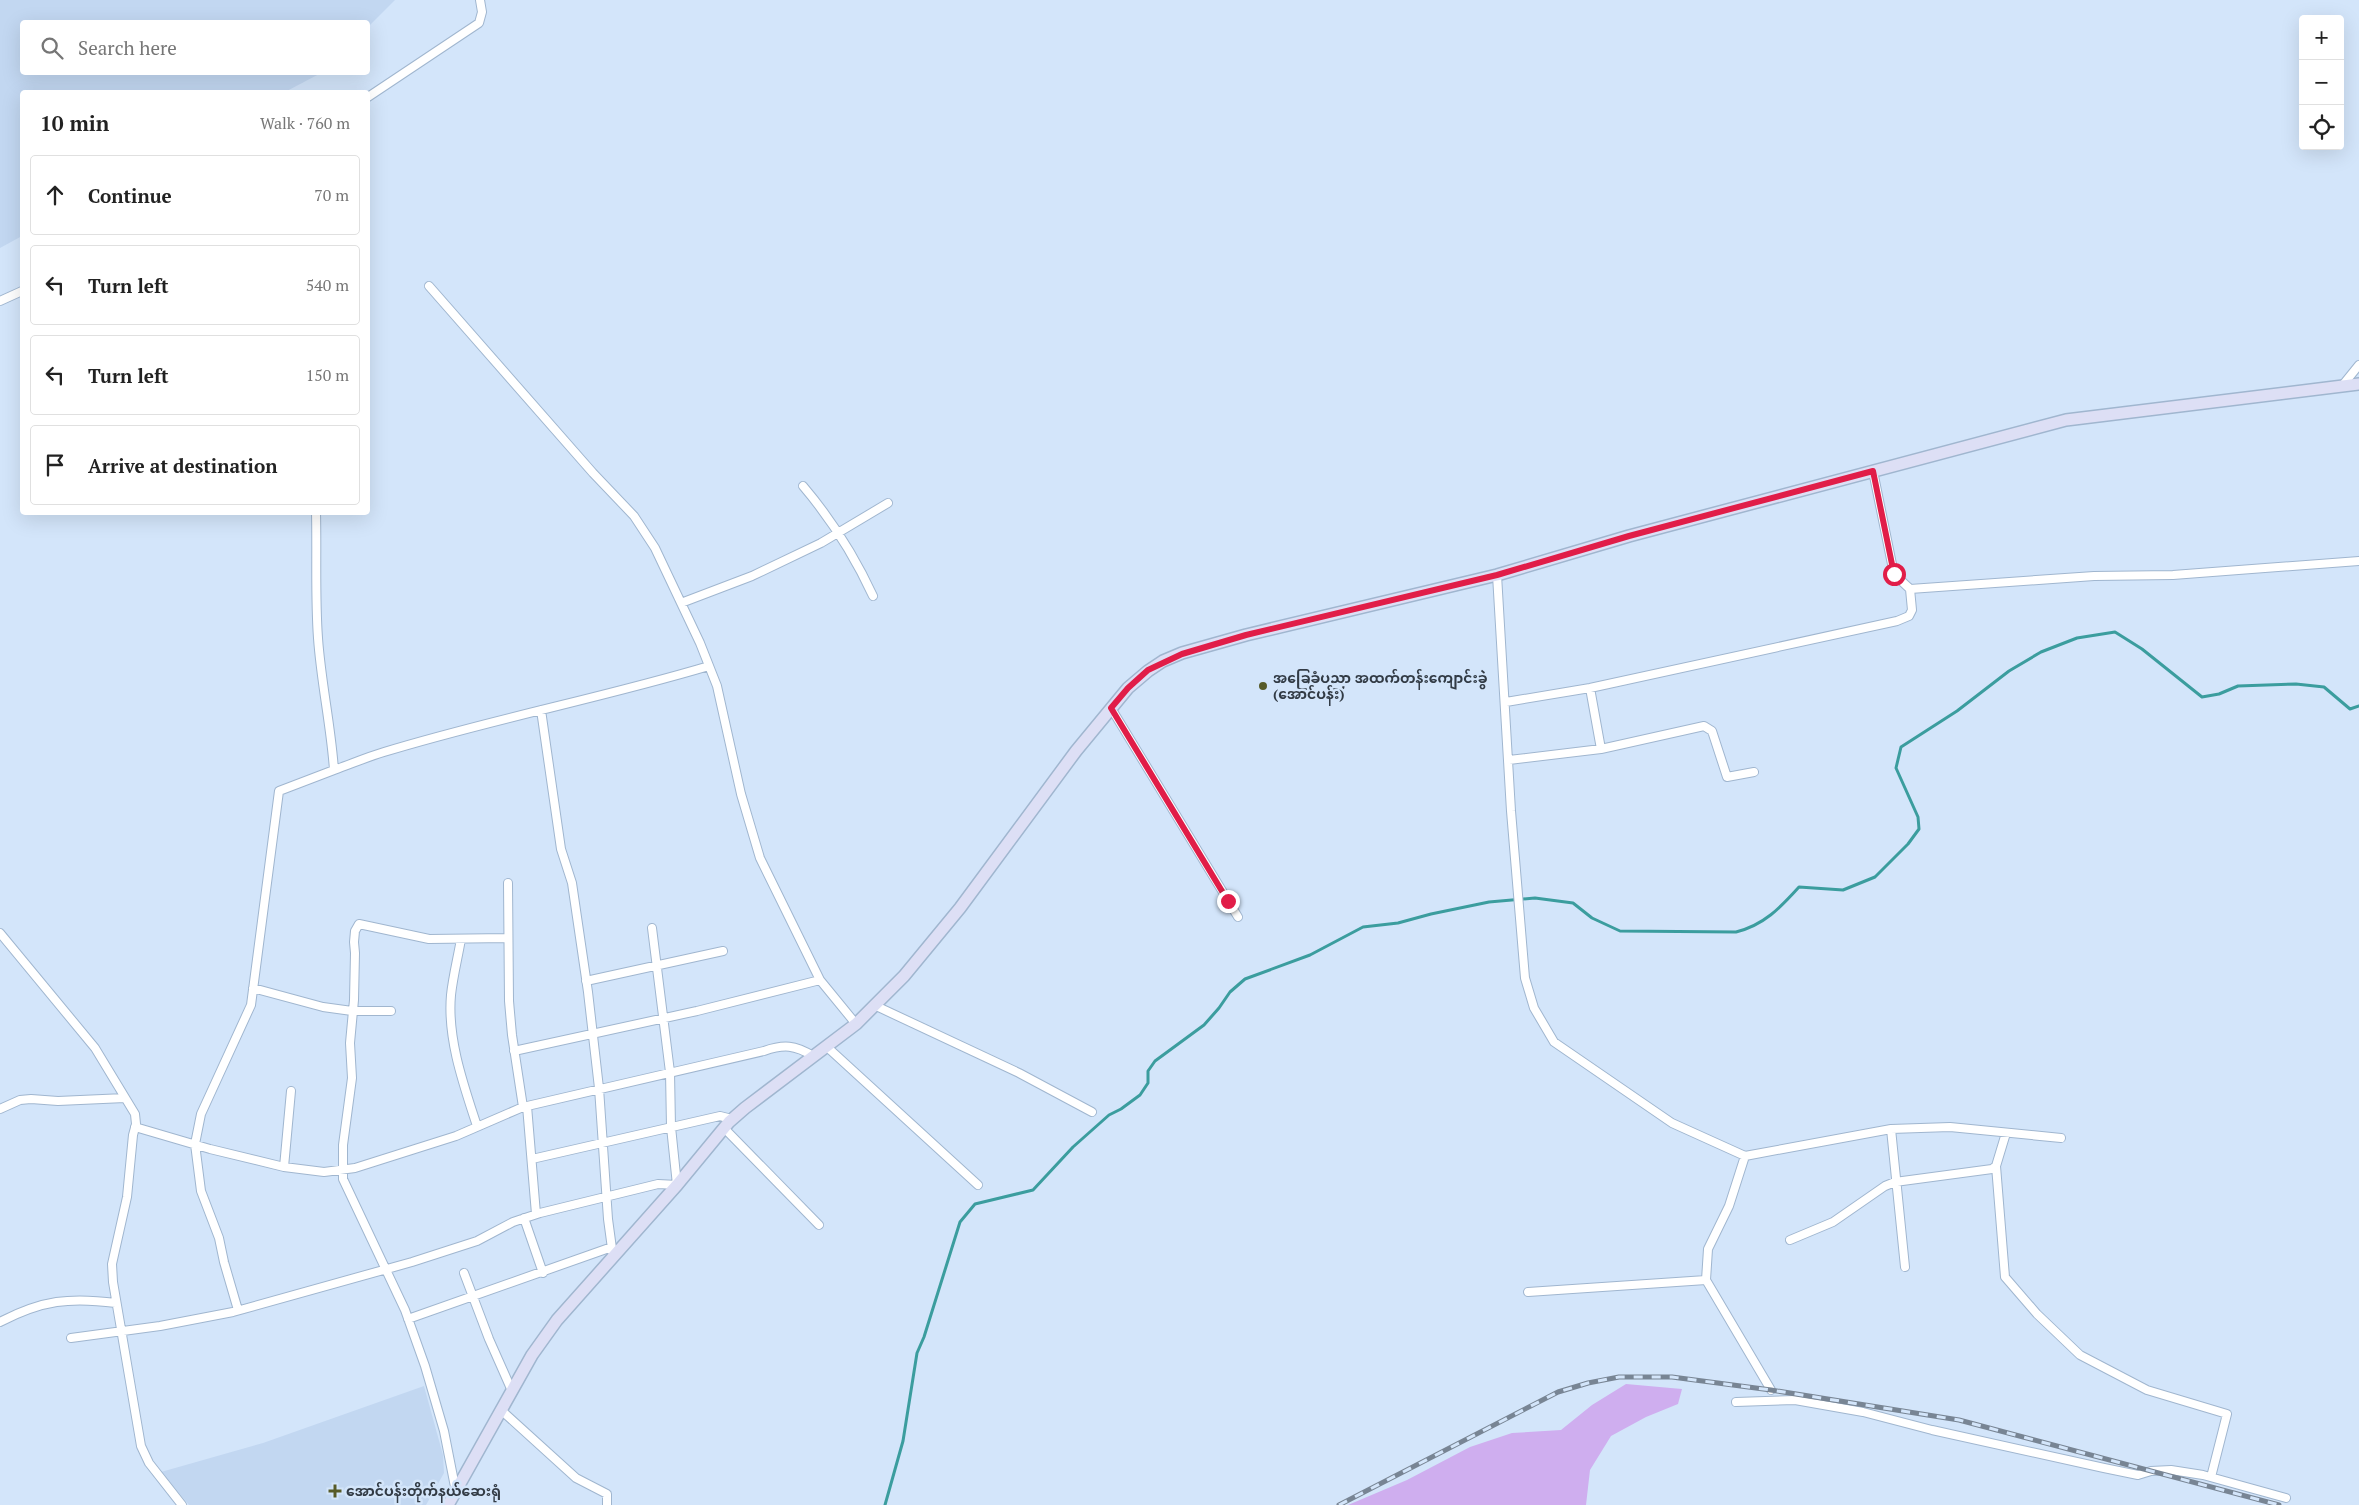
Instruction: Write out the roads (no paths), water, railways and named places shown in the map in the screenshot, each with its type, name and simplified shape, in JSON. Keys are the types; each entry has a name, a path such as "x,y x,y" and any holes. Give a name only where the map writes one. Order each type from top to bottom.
{"main road":[{"path":"448,1505 532,1355 557,1320 612,1251 677,1186 732,1119 856,1024 904,976 960,908 1076,751 1128,688 1148,670 1182,654 1246,635 1497,575 1629,536 2066,420 2359,384"}],"street":[{"path":"370,96 480,23 482,12 480,0"},
{"path":"429,286 593,473 634,516 655,548 717,686 740,794 760,858 820,980 856,1024"},
{"path":"0,301 20,292"},
{"path":"2342,386 2359,365"},
{"path":"1506,702 1590,688 1897,621 1909,616 1912,610 1910,589 1894,574 1873,471"},
{"path":"803,486 839,533 858,564 873,596"},
{"path":"681,603 752,576 839,533 888,503"},
{"path":"316,515 318,636 321,671 331,727 334,770"},
{"path":"1910,589 2094,576 2173,575 2359,561"},
{"path":"1497,575 1525,978 1534,1008 1554,1042 1672,1123 1745,1156 1891,1130 1950,1127 2061,1138"},
{"path":"238,1310 224,1262 220,1238 201,1191 195,1144 201,1114 251,1005 279,791 383,752 652,683 709,666"},
{"path":"1590,688 1601,749"},
{"path":"1111,708 1238,917"},
{"path":"408,1319 612,1251 606,1196 599,1088 586,981 572,883 561,849 541,710"},
{"path":"1509,760 1601,749 1704,726 1712,731 1727,777 1754,772"},
{"path":"508,883 509,1001 514,1051 525,1106 532,1159 536,1214"},
{"path":"456,1492 444,1430 425,1366 408,1319 342,1179 352,1078 350,1043 355,931 359,924 429,939 508,938"},
{"path":"71,1338 160,1326 238,1310 385,1270 477,1240 536,1214 658,1184 677,1186 671,1127 670,1072 652,928"},
{"path":"0,933 95,1048 135,1114 127,1197 112,1264 116,1302 141,1446 149,1463 182,1505"},
{"path":"461,939 451,996 452,1030 467,1095 477,1126"},
{"path":"586,981 723,951"},
{"path":"514,1051 764,996 820,980"},
{"path":"253,988 323,1007 352,1012 391,1010"},
{"path":"874,1005 1019,1073 1092,1112"},
{"path":"135,1127 284,1167 324,1172 355,1168 446,1139 525,1106 599,1088 764,1051 778,1046 792,1046 813,1056"},
{"path":"826,1046 978,1185"},
{"path":"284,1167 291,1092"},
{"path":"0,1109 20,1100 31,1098 58,1101 125,1098"},
{"path":"532,1159 720,1116 732,1119"},
{"path":"724,1128 819,1225"},
{"path":"1891,1130 1905,1267"},
{"path":"2006,1133 1996,1166 2005,1278 2037,1314 2080,1355 2147,1390 2227,1414 2210,1477"},
{"path":"1745,1156 1729,1206 1708,1250 1706,1280 1771,1390"},
{"path":"1790,1240 1833,1222 1885,1186 1895,1182 1992,1169 1996,1166"},
{"path":"524,1218 543,1273"},
{"path":"464,1273 489,1339 512,1391"},
{"path":"1528,1292 1706,1280"},
{"path":"0,1322 16,1314 62,1299 116,1302"},
{"path":"1736,1402 1795,1400 1863,1412 1932,1430 2138,1475 2151,1471 2171,1470 2210,1477 2286,1498"},
{"path":"502,1410 576,1478 607,1494 607,1505"}],"waterway":[{"path":"885,1505 903,1441 917,1353 924,1337 960,1222 975,1204 1033,1190 1073,1147 1109,1115 1140,1095 1148,1083 1148,1071 1155,1061 1204,1025 1230,992 1245,979 1310,955 1363,927 1398,923 1489,902 1535,898 1573,903 1592,918 1620,931 1736,932 1755,925 1771,915 1799,887 1843,890 1875,877 1908,844 1919,829 1918,817 1896,768 1901,747 1957,711 2009,671 2041,652 2077,638 2115,632 2142,649 2202,697 2219,694 2238,686 2296,684 2324,687 2350,709 2359,706"}],"railway":[{"path":"1339,1505 1558,1392 1588,1383 1619,1377 1672,1377 1771,1390 1959,1420 2279,1505"}],"place":[{"name":"အခြေခံပညာ အထက်တန်းကျောင်းခွဲ (အောင်ပန်း)","path":"1263,686"},
{"name":"အောင်ပန်းတိုက်နယ်ဆေးရုံ","path":"335,1491"}]}
